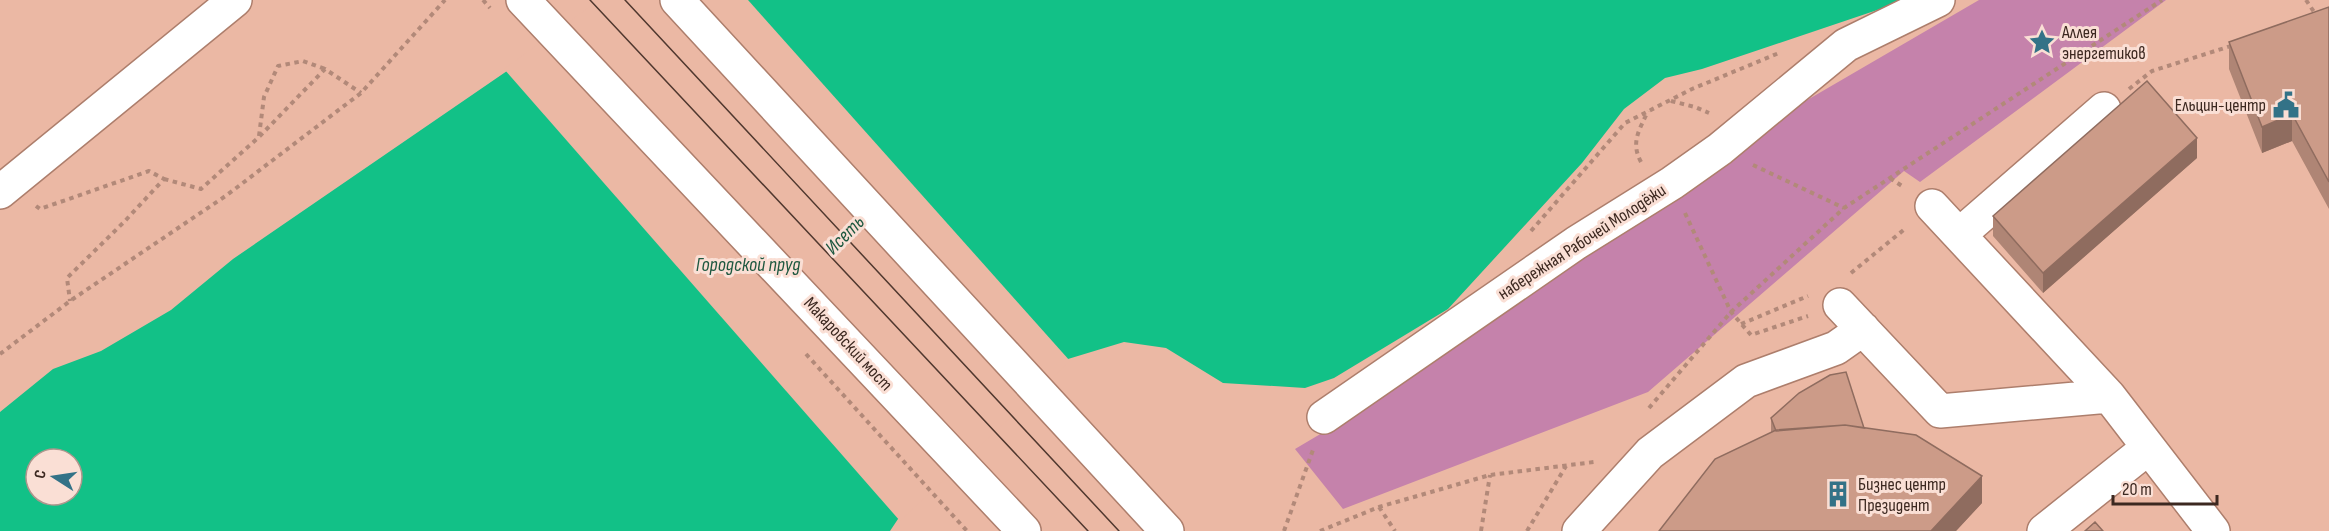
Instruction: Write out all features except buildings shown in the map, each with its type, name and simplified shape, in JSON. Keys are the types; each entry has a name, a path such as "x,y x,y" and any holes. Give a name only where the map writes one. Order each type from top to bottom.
{"main road":[{"path":"0,192 235,0"},
{"name":"Макаровский мост","path":"523,0 1024,531"},
{"path":"677,0 1167,531"},
{"name":"набережная Рабочей Молодёжи","path":"1324,417 1549,261 1672,183 1720,149 1845,45 1938,0"},
{"path":"1959,235 2104,109"},
{"path":"1932,206 2109,396 2213,531"},
{"path":"1840,305 1940,411 2109,396"},
{"path":"1580,531 1650,453 1746,381 1836,348 1863,329"},
{"path":"2044,531 2148,447"}],"path":[{"path":"0,354 70,301 227,195 361,93 445,0"},
{"path":"1648,409 1731,312 1844,208 2162,0"},
{"path":"2306,0 2318,18 2307,21"},
{"path":"2104,109 2152,71 2241,43"},
{"path":"259,137 264,97 278,66 303,61 325,69 361,93"},
{"path":"34,205 40,209 149,171 164,179 201,189 259,137 325,69"},
{"path":"1648,110 1636,137 1635,150 1649,171 1672,183 1731,312 1751,335 1840,305"},
{"path":"1720,149 1844,208"},
{"path":"70,301 67,278 164,179"},
{"path":"1284,531 1324,417"},
{"path":"1320,531 1379,507 1490,475 1604,461"},
{"path":"1527,531 1566,466"},
{"path":"1481,531 1490,475"},
{"path":"1379,507 1395,531"}],"shaded area":[{"path":"1979,0 2166,0 1920,182 1904,171 1648,392 1343,509 1295,449 1383,397 1564,272 1737,141"}],"water":[{"name":"Городской пруд","path":"604,0 1907,0 1702,69 1665,78 1624,109 1582,163 1448,309 1334,378 1305,388 1223,383 1166,348 1124,342 1068,359 898,519 890,531 0,531 0,412 53,369 101,351 171,310 233,259 507,71"}],"pier":[{"path":"599,0 748,0 1070,361 900,521 504,69"}],"tram line":[{"path":"590,0 1088,531"},
{"path":"625,0 1119,531"}],"place":[{"name":"Аллея энергетиков","path":"2042,42"},
{"name":"Ельцин-центр","path":"2286,105"},
{"name":"Бизнес центр Президент","path":"1838,494"}],"water label":[{"name":"Исеть","path":"845,235"}]}
